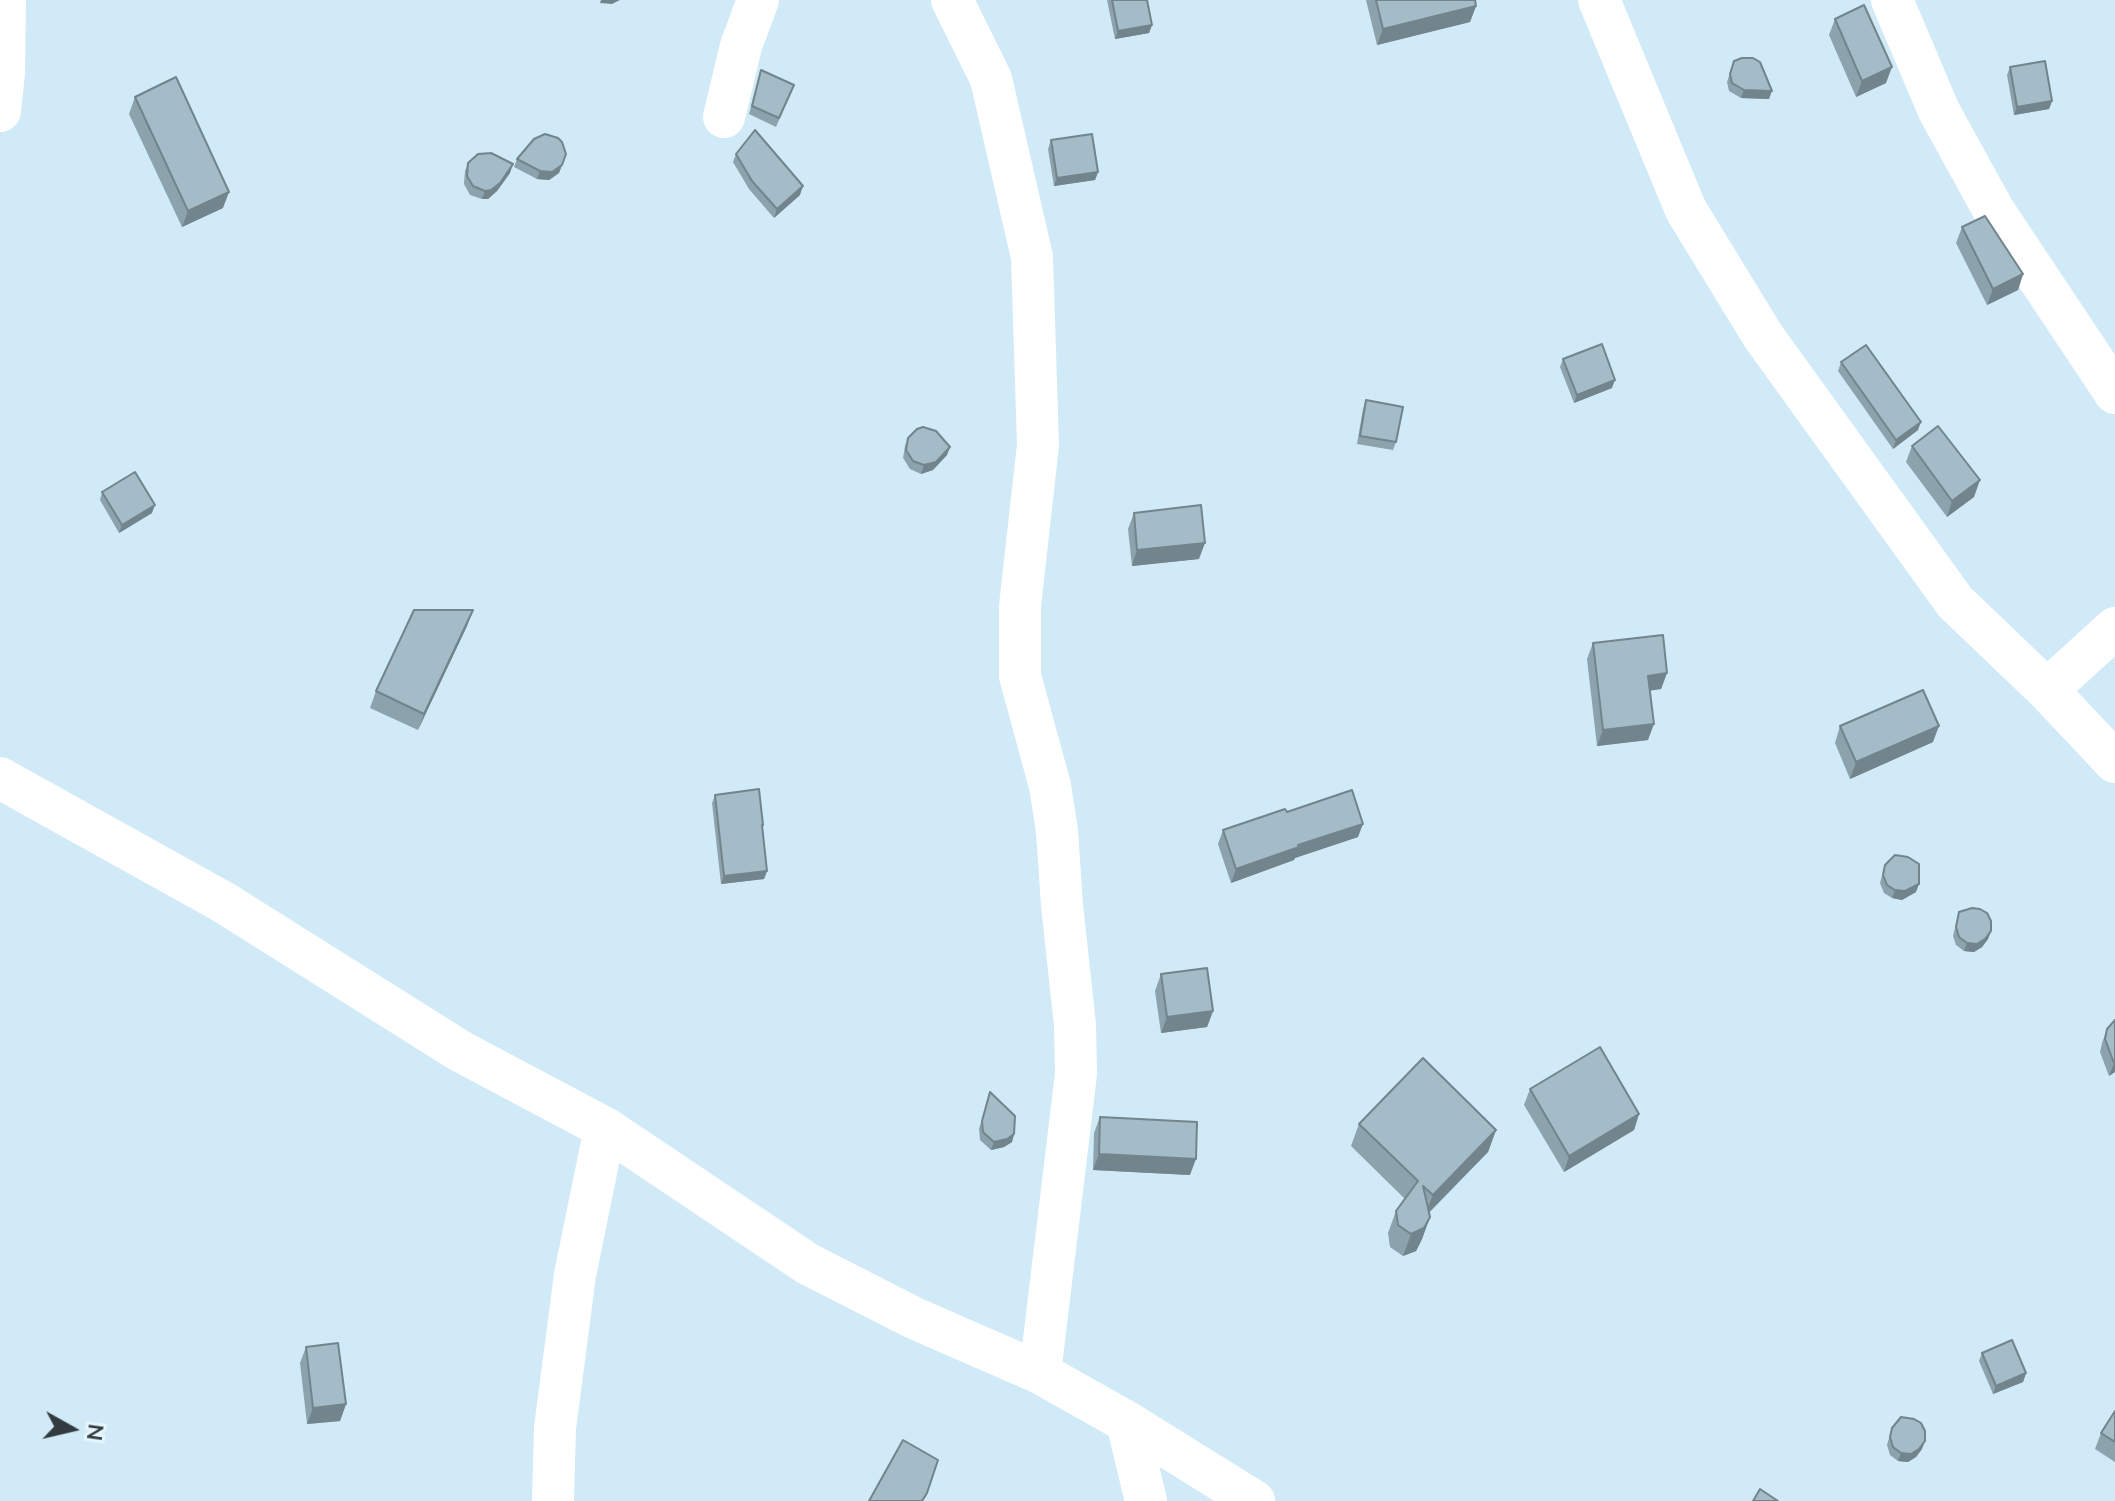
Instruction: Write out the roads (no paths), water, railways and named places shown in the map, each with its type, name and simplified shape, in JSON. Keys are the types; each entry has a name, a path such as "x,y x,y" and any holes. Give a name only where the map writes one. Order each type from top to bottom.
{"street":[{"path":"0,111 5,0"},
{"path":"724,117 741,46 758,0"},
{"path":"952,0 991,79 1032,257 1038,445 1020,606 1020,676 1050,786 1057,831 1075,1025 1076,1074 1040,1373"},
{"path":"1599,0 1686,210 1763,336 1955,602 2047,690 2115,762"},
{"path":"1892,0 1939,111 1994,211 2115,393"},
{"path":"2047,690 2115,628"},
{"path":"0,778 223,902 460,1051 605,1128 808,1264 914,1318 1040,1373 1127,1422 1254,1501"},
{"path":"553,1501 555,1428 575,1275 605,1128"},
{"path":"1127,1422 1146,1501"}]}
